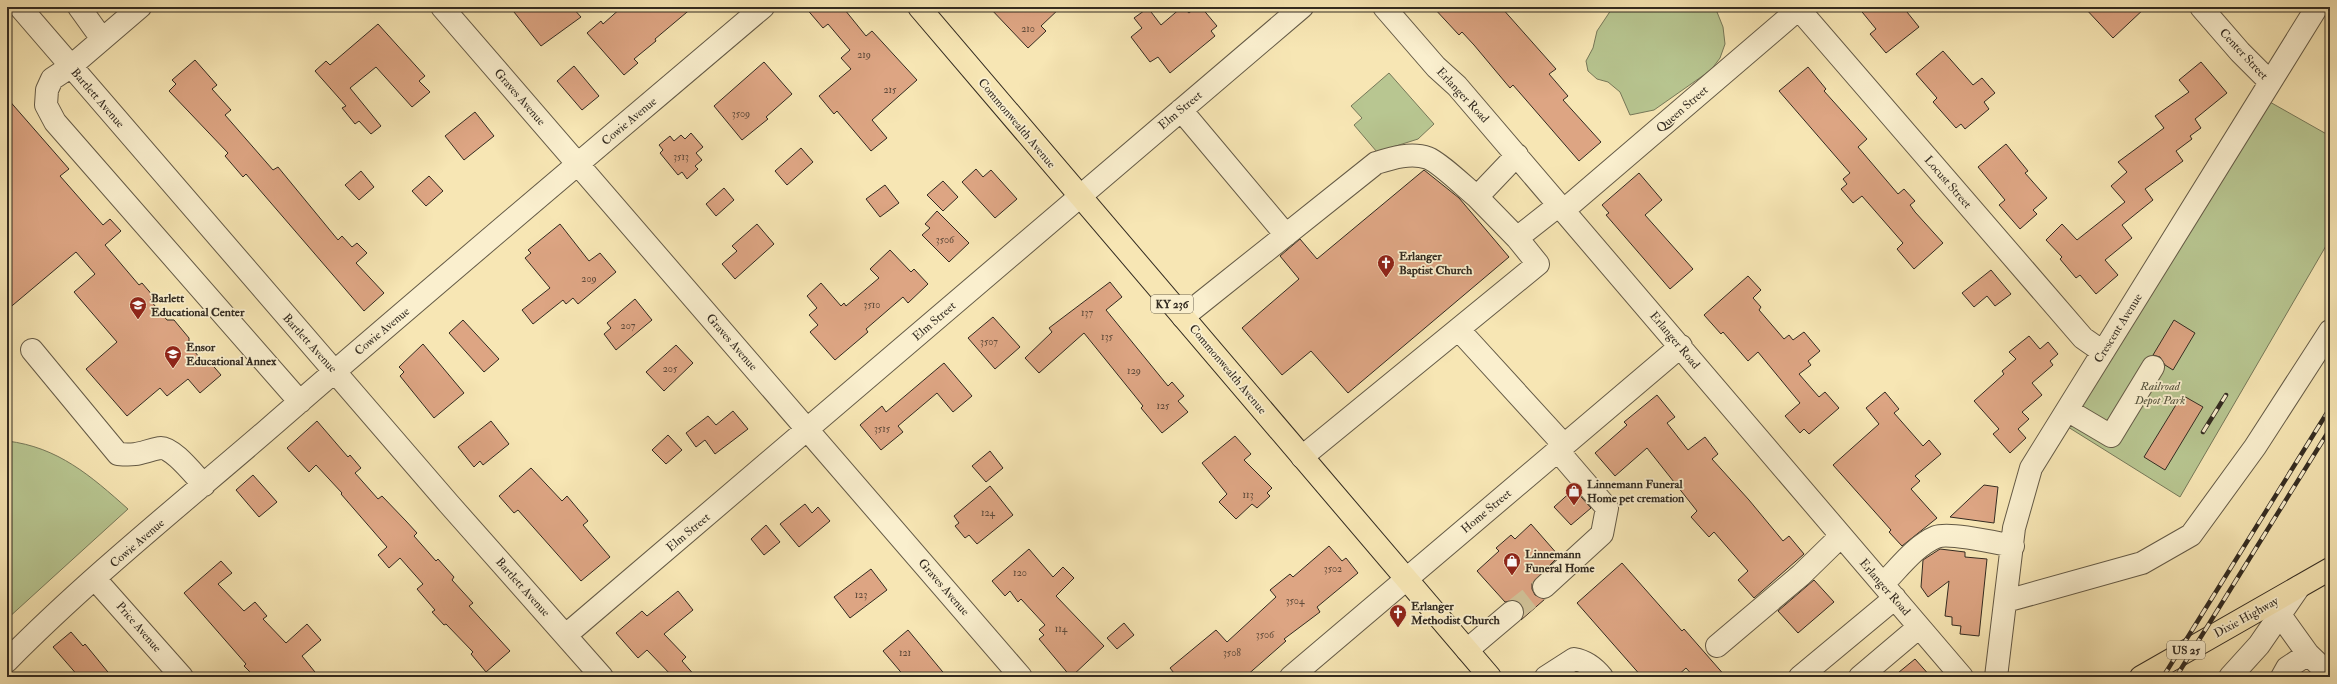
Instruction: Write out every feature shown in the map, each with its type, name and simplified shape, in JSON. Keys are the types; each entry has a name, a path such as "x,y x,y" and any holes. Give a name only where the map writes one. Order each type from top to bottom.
{"main road":[{"name":"Commonwealth Avenue","path":"919,7 1467,650 1486,676"},
{"name":"Dixie Highway","path":"2141,677 2330,569"}],"street":[{"name":"Bartlett Avenue","path":"20,7 335,370 449,504 602,677"},
{"path":"79,7 102,39"},
{"path":"140,7 70,66 52,79 47,90 46,105 55,122 300,402"},
{"name":"Graves Avenue","path":"442,7 1021,677"},
{"name":"Cowie Avenue","path":"7,661 39,629 95,579 335,370 763,7"},
{"name":"Elm Street","path":"566,635 1302,7"},
{"name":"Erlanger Road","path":"1384,7 1436,67 1457,86 1517,155 1962,677"},
{"name":"Center Street","path":"2201,7 2240,52 2270,82"},
{"name":"Crescent Avenue","path":"1996,677 2014,528 2031,468 2317,7"},
{"name":"Queen Street","path":"1517,238 1561,208 1799,8"},
{"name":"Locust Street","path":"1799,8 2083,338 2102,352"},
{"path":"1181,110 1286,235"},
{"path":"1183,317 1376,163 1395,157 1414,155 1429,158 1477,197 1517,238 1538,264 1302,457"},
{"path":"1477,197 1517,155"},
{"path":"1459,330 1561,448 1607,508 1602,534 1544,587"},
{"path":"2006,601 2142,563 2191,535 2255,447 2330,331"},
{"name":"Home Street","path":"1291,677 1681,346"},
{"path":"32,350 118,454 135,456 162,448 172,451 204,485"},
{"path":"2067,410 2111,436 2153,367"},
{"path":"1717,646 1801,575 1841,536"},
{"path":"1800,677 1889,591 1922,546 1937,537 1949,536 2013,546"},
{"name":"Price Avenue","path":"95,579 182,677"},
{"path":"2230,677 2259,645 2299,587"},
{"path":"1467,650 1512,612"},
{"path":"2280,615 2308,654 2330,675"},
{"path":"1860,677 1919,627"},
{"path":"2282,677 2287,668 2308,654"},
{"path":"1546,677 1574,659 1584,661 1596,669 1602,677"}],"green space":[{"path":"1613,7 1715,7 1723,27 1725,44 1720,58 1711,70 1654,110 1630,115 1620,92 1608,82 1597,79 1588,71 1586,61 1593,48 1597,31"},
{"path":"1389,73 1434,124 1418,139 1377,152 1354,125 1362,118 1351,106"},
{"name":"Railroad Depot Park","path":"2261,97 2330,136 2330,239 2180,497 2060,422"},
{"path":"7,441 25,444 58,456 101,485 128,509 7,619"}],"building":[{"path":"510,7 572,7 581,17 541,46"},
{"path":"622,7 693,7 634,59 638,63 624,75 587,33 601,21 603,24"},
{"path":"805,7 849,7 845,10 866,36 872,31 917,80 872,120 887,138 871,151 837,111 834,114 819,96 851,69 841,58 850,50 828,24 823,28"},
{"path":"989,7 1061,7 1041,26 1046,31 1028,48"},
{"path":"1182,7 1189,13 1196,7 1201,7 1217,26 1211,31 1215,36 1170,73 1158,57 1150,62 1131,37 1142,28 1134,18 1148,8 1161,25"},
{"path":"1433,7 1501,7 1556,69 1549,74 1568,96 1563,100 1601,142 1579,161 1513,85 1510,88 1462,32 1459,35"},
{"path":"1858,7 1903,7 1919,27 1886,53 1870,34 1876,29"},
{"path":"2084,7 2146,7 2113,38"},
{"path":"378,24 425,76 419,81 430,92 412,107 376,67 350,88 381,126 371,134 359,121 355,124 342,108 346,106 315,71 326,61 330,65"},
{"path":"1943,51 1973,85 1982,78 1995,93 1984,102 1989,109 1965,129 1961,124 1956,128 1933,102 1937,98 1916,74"},
{"path":"195,60 217,85 212,89 231,110 225,115 273,170 278,167 338,240 342,236 352,247 357,243 367,253 356,263 384,293 364,311 246,174 243,177 225,156 228,153 169,91 176,84 172,80"},
{"path":"764,62 792,94 766,117 768,119 742,140 714,106"},
{"path":"2201,62 2227,93 2195,119 2201,128 2190,136 2192,139 2176,151 2183,161 2145,189 2153,200 2122,225 2132,238 2105,260 2118,275 2096,294 2080,275 2076,278 2060,259 2062,257 2046,240 2062,224 2077,240 2125,202 2111,186 2127,172 2118,162 2164,128 2155,116 2189,92 2179,80"},
{"path":"574,66 599,96 582,110 557,81"},
{"path":"1808,67 1826,89 1824,91 1867,139 1858,147 1898,194 1904,189 1915,201 1910,205 1943,243 1914,269 1897,249 1903,243 1862,196 1853,203 1841,189 1847,184 1843,179 1850,173 1779,91"},
{"path":"7,98 69,169 60,176 103,225 110,219 121,231 105,245 139,285 142,283 154,297 150,300 167,320 174,320 189,338 189,345 205,364 209,361 221,375 200,393 188,379 167,396 160,388 127,416 86,369 117,342 74,292 95,274 76,252 7,310"},
{"path":"475,112 494,136 464,160 445,136"},
{"path":"691,133 703,147 696,153 702,160 695,166 698,169 687,179 682,172 678,175 660,153 663,150 659,145 670,136 674,141 681,135 685,139"},
{"path":"2006,144 2028,171 2025,173 2047,198 2033,210 2037,214 2020,229 1999,205 2005,200 1978,167"},
{"path":"801,148 813,162 787,185 775,171"},
{"path":"976,169 983,177 991,170 1017,199 995,218 962,182"},
{"name":"Erlanger Baptist Church","path":"1424,170 1459,198 1509,257 1348,393 1311,351 1282,375 1242,328 1299,279 1280,256 1300,239 1317,259"},
{"path":"361,171 374,187 359,200 345,185"},
{"path":"1639,173 1662,200 1645,215 1693,269 1670,289 1606,215 1609,213 1602,205"},
{"path":"429,176 443,191 426,206 412,191"},
{"path":"943,181 958,197 943,211 927,195"},
{"path":"885,185 899,203 880,217 866,199"},
{"path":"724,188 734,200 716,216 706,204"},
{"path":"937,211 969,243 949,262 922,235 930,228 925,224"},
{"path":"560,224 589,261 600,253 616,272 578,304 573,298 566,304 563,300 533,324 522,310 550,288 525,258 531,253 528,250"},
{"path":"757,224 774,244 735,279 722,264 737,251 732,246"},
{"path":"890,250 911,272 914,269 928,284 908,303 903,297 866,329 868,332 835,360 810,332 818,325 809,315 817,308 807,296 821,283 841,306 844,303 846,306 879,278 870,269"},
{"path":"1991,270 2011,294 1995,306 1987,296 1974,307 1962,293"},
{"path":"1748,276 1761,290 1753,298 1761,307 1759,310 1784,339 1789,335 1793,340 1804,332 1820,351 1808,361 1811,365 1799,374 1819,397 1825,392 1839,408 1809,434 1804,429 1800,433 1785,416 1800,403 1758,352 1748,361 1723,332 1721,334 1704,315"},
{"path":"1110,282 1122,297 1106,310 1168,386 1172,382 1184,396 1178,401 1188,412 1162,433 1141,408 1143,406 1084,333 1039,373 1025,358 1052,332 1049,328"},
{"path":"635,299 652,320 616,350 604,334 611,328 607,323"},
{"path":"993,317 1020,347 995,369 968,338"},
{"path":"463,320 499,359 484,372 449,333"},
{"path":"2174,320 2195,333 2173,370 2165,365 2160,357 2153,355"},
{"path":"2029,336 2040,349 2048,342 2058,354 2050,361 2053,365 2032,383 2042,395 2022,412 2029,419 2018,429 2026,438 2010,453 1993,434 1999,429 1974,401 2004,374 2002,371 2016,359 2009,352"},
{"path":"423,344 464,393 434,418 400,376 404,372 399,367"},
{"path":"676,345 693,363 664,391 646,372"},
{"path":"944,363 972,396 953,412 937,393 898,426 903,432 881,450 860,425 882,406 886,412"},
{"path":"1885,392 1899,409 1894,413 1923,446 1929,440 1941,454 1915,476 1920,481 1911,489 1937,518 1902,546 1889,532 1891,530 1833,465 1879,424 1866,408"},
{"path":"1657,395 1675,417 1667,423 1688,450 1705,437 1718,454 1712,459 1783,541 1789,536 1804,554 1754,598 1738,580 1748,571 1714,532 1709,537 1691,517 1697,511 1647,448 1615,476 1595,453 1627,425 1624,422"},
{"path":"2182,395 2203,407 2165,470 2144,457"},
{"path":"733,411 748,429 715,454 705,440 696,447 686,433 708,416 716,425"},
{"path":"317,421 348,457 350,455 361,468 355,473 378,499 382,496 406,521 417,533 414,536 436,561 438,559 454,577 452,580 473,603 469,606 510,651 486,672 471,654 473,652 432,612 435,610 417,589 423,584 400,558 389,568 378,555 387,547 341,494 342,493 316,465 309,472 287,448"},
{"path":"491,421 509,444 483,465 480,461 474,467 458,447"},
{"path":"668,435 682,450 666,464 652,450"},
{"path":"1235,436 1251,454 1244,460 1272,488 1267,493 1270,496 1257,508 1252,504 1236,519 1219,502 1227,494 1202,463"},
{"path":"990,451 1003,468 986,482 972,466"},
{"path":"531,468 562,501 567,496 588,521 583,525 610,557 581,581 518,510 514,513 499,496"},
{"path":"253,475 277,502 259,517 236,490"},
{"path":"1984,485 1998,487 1994,523 1950,517"},
{"path":"990,486 1013,515 977,544 969,535 965,538 955,526 959,523 954,516"},
{"name":"Linnemann Funeral Home pet cremation","path":"1574,489 1591,508 1571,525 1554,507"},
{"path":"805,504 812,513 818,507 830,521 799,547 780,524"},
{"name":"Linnemann Funeral Home","path":"1531,524 1559,556 1532,583 1532,589 1535,595 1545,599 1521,620 1524,610 1521,604 1516,600 1505,602 1477,571 1499,551 1496,548 1511,535 1515,539"},
{"path":"766,525 780,542 764,555 751,539"},
{"path":"1329,546 1342,561 1346,558 1358,573 1317,607 1320,612 1284,639 1286,641 1245,677 1177,677 1170,668 1216,630 1227,642 1276,597 1270,590 1290,574 1293,577"},
{"path":"1029,549 1053,577 1063,567 1074,578 1056,596 1104,646 1071,677 1039,639 1044,635 1039,630 1045,625 1021,599 1018,602 1010,591 1005,596 992,581"},
{"path":"1940,549 1965,552 1965,557 1987,559 1979,636 1960,634 1961,626 1952,625 1952,617 1945,616 1949,581 1928,597 1921,587 1923,560"},
{"path":"221,561 232,573 218,584 244,611 255,602 267,616 263,619 286,643 307,624 321,640 302,656 319,677 255,677 244,666 246,664 184,593"},
{"path":"1622,563 1682,631 1684,629 1726,677 1694,677 1686,668 1676,677 1642,677 1577,603"},
{"path":"871,569 887,590 850,618 834,597"},
{"path":"1814,580 1834,602 1798,633 1778,611"},
{"path":"678,591 693,610 664,634 686,657 682,661 696,677 673,677 647,650 638,658 616,633 642,611 647,616"},
{"path":"1124,623 1134,635 1117,649 1107,638"},
{"path":"908,630 947,677 905,677 883,651"},
{"path":"71,632 83,646 85,644 112,677 79,677 53,647"},
{"path":"1915,659 1931,677 1893,677"}],"tunnel":[{"path":"1512,612 1544,587"}],"railway":[{"path":"2203,432 2226,395"},
{"path":"2163,677 2330,408"},
{"path":"2176,677 2330,429"}],"place":[{"name":"Erlanger Baptist Church","path":"1386,278"},
{"name":"Barlett Educational Center","path":"138,320"},
{"name":"Ensor Educational Annex","path":"173,369"},
{"name":"Linnemann Funeral Home pet cremation","path":"1574,506"},
{"name":"Linnemann Funeral Home","path":"1512,576"},
{"name":"Erlanger Methodist Church","path":"1398,628"}]}
